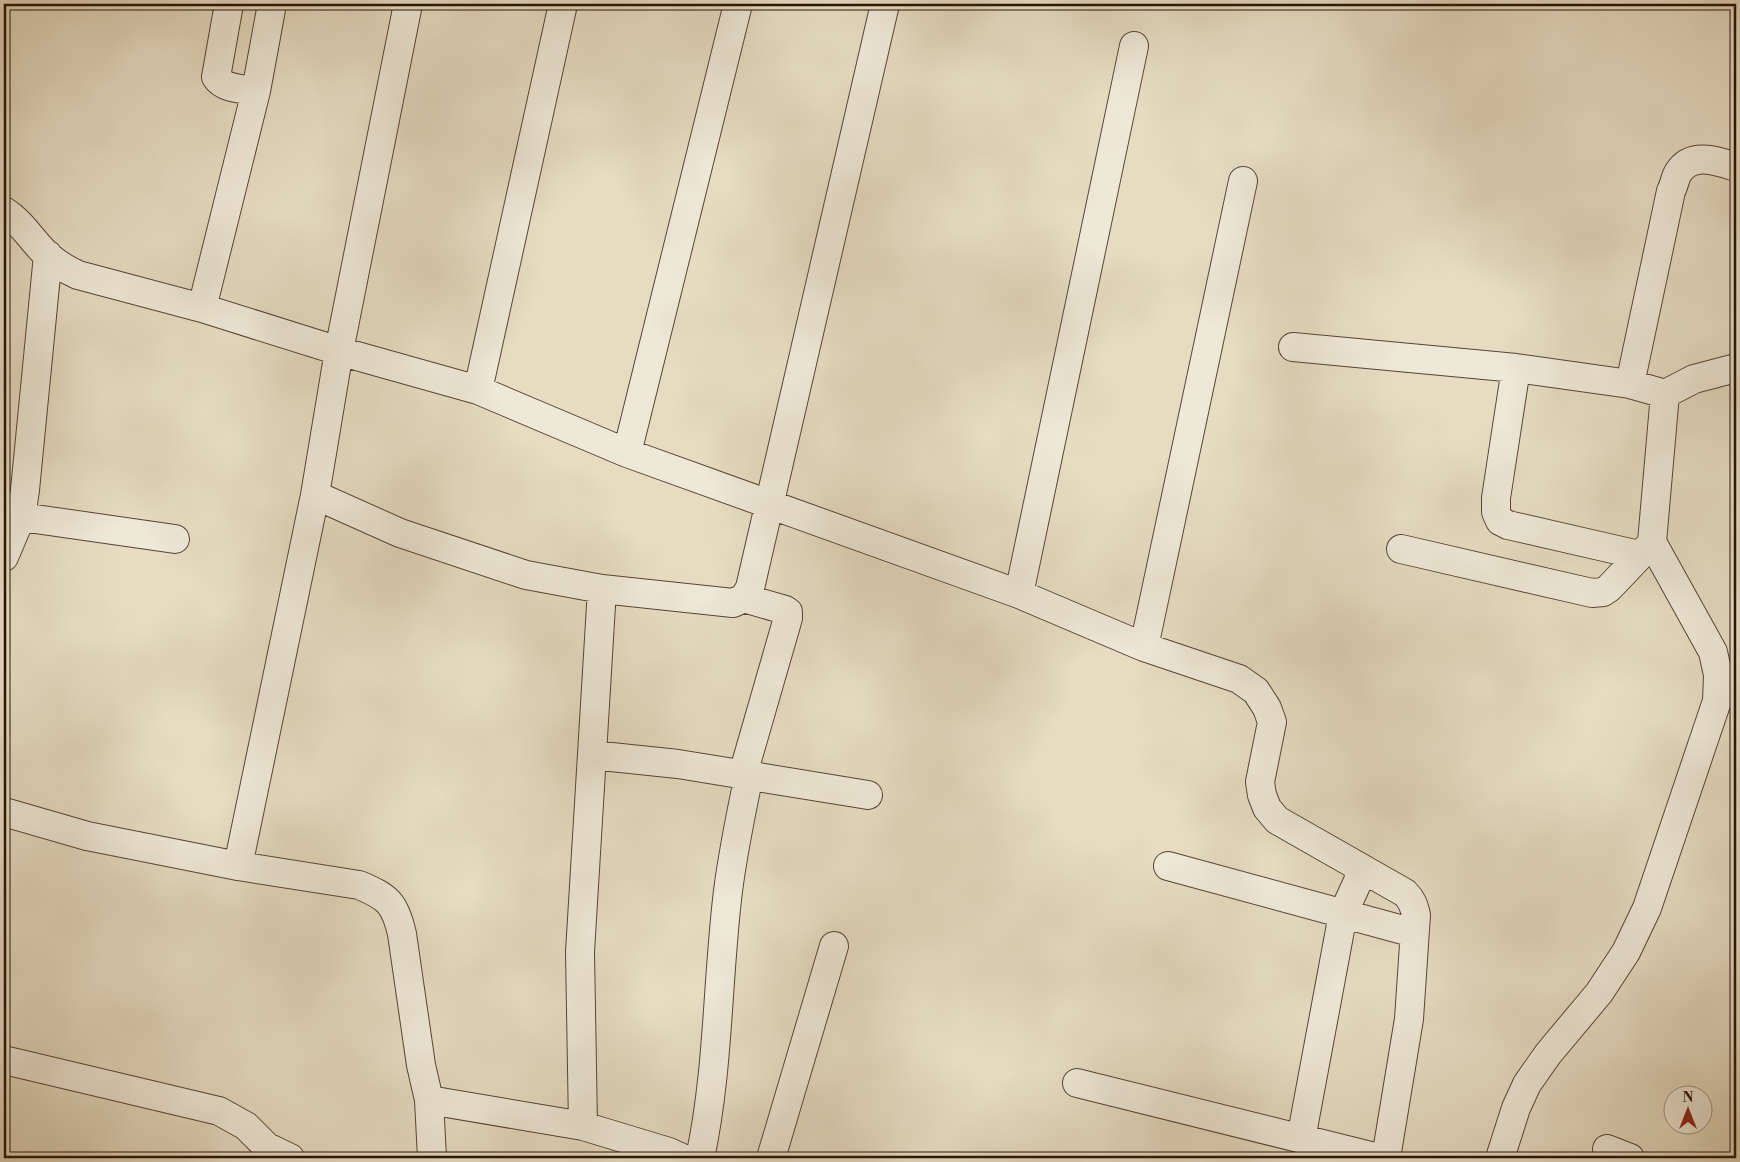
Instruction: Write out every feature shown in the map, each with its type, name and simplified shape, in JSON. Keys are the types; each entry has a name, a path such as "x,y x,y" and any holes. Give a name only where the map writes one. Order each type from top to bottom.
{"street":[{"path":"229,4 216,77 224,85 256,91"},
{"path":"202,308 256,91 272,4"},
{"path":"238,866 316,495 339,351 408,4"},
{"path":"478,390 563,4"},
{"path":"627,453 738,4"},
{"path":"316,495 400,533 526,575 602,588 733,603 744,598 750,588 770,505 885,4"},
{"path":"1019,594 1134,46"},
{"path":"1630,384 1671,192 1678,172 1698,159 1716,160 1736,167"},
{"path":"1144,647 1243,181"},
{"path":"4,210 21,225 48,255 65,269 78,275 202,308 339,351 478,390 627,453 1019,594 1144,647 1239,679 1256,691 1267,708 1272,722 1260,782 1262,796 1267,808 1277,820 1406,893 1412,900 1416,915 1409,1019 1386,1158"},
{"path":"4,556 21,517 48,255"},
{"path":"1293,348 1516,368 1630,384 1665,394 1694,379 1736,368"},
{"path":"1500,1158 1516,1108 1527,1084 1548,1054 1599,993 1626,952 1647,908 1717,701 1718,675 1713,652 1646,549 1508,525 1500,521 1496,512 1496,498 1516,368"},
{"path":"1401,549 1592,593 1602,592 1646,549 1665,394"},
{"path":"21,517 175,539"},
{"path":"583,1126 580,952 602,588"},
{"path":"700,1158 713,1086 728,890 746,774 788,618 788,612 784,610 744,598"},
{"path":"592,755 678,764 868,795"},
{"path":"4,812 87,836 238,866 359,885 375,892 390,903 398,917 402,934 421,1065 429,1100 432,1158"},
{"path":"1168,866 1414,933"},
{"path":"1301,1139 1343,914 1363,870"},
{"path":"771,1158 834,946"},
{"path":"4,1060 220,1111 246,1126 267,1147 290,1158"},
{"path":"1077,1083 1378,1158"},
{"path":"429,1100 583,1126 669,1152 682,1158"}]}
